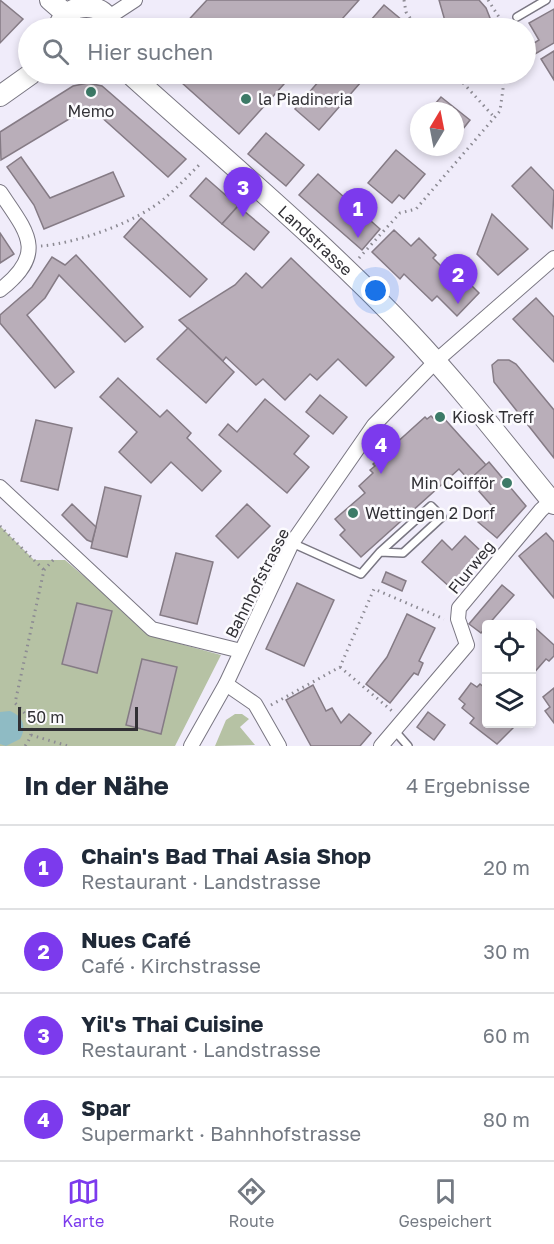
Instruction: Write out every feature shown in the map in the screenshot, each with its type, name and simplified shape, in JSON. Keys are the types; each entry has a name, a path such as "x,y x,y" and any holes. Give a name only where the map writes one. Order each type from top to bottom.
{"main road":[{"path":"50,0 59,18"},
{"path":"64,18 78,5 87,4 102,10 108,18"},
{"path":"0,96 18,83"},
{"name":"Landstrasse","path":"141,84 347,271 436,361 553,503"}],"street":[{"path":"116,18 135,0"},
{"path":"0,192 29,240 25,263 14,279 0,290"},
{"name":"Bahnhofstrasse","path":"191,746 226,684 292,543 374,425 436,361 554,258"},
{"path":"0,487 152,629 241,651"},
{"name":"Flurweg","path":"381,746 467,645 458,619 459,608 521,534 553,503"},
{"path":"226,684 255,704 279,746"}],"lane":[{"path":"517,17 546,0"},
{"path":"292,543 361,574 380,552 431,506 442,517 403,553 380,552"},
{"path":"398,725 408,746"}],"path":[{"path":"404,0 406,12 410,18"},
{"path":"488,0 500,18"},
{"path":"464,84 494,117"},
{"path":"354,262 400,213 416,209 500,111 504,84"},
{"path":"29,240 78,241 165,199 200,164"},
{"path":"0,526 44,570"},
{"path":"25,746 31,735 32,727 26,714 15,703 44,570 64,548"},
{"path":"269,707 340,667 374,589 442,618 458,619"},
{"path":"340,667 398,725"},
{"path":"31,735 68,746"}],"green space":[{"path":"0,526 34,560 65,560 155,637 221,655 175,746 0,746"},
{"path":"235,714 242,714 249,719 240,727 255,745 215,746 226,720"}],"water":[{"path":"10,711 21,719 23,730 20,739 6,746 0,744 0,712"}],"building":[{"path":"0,0 22,18 18,18 18,24 0,43"},
{"path":"207,0 359,0 343,18 190,18"},
{"path":"439,0 479,0 486,8 490,18 444,18"},
{"path":"384,5 399,18 373,18"},
{"path":"554,9 554,43 536,54 536,42 539,40 536,35 536,19"},
{"path":"554,51 554,80 541,59"},
{"path":"93,84 102,86 186,159 168,177 99,115 96,117 86,112 81,115 79,113 1,160 0,132 73,86"},
{"path":"183,84 284,84 239,134"},
{"path":"316,84 359,84 319,130 295,109"},
{"path":"441,97 447,102 437,102"},
{"path":"464,115 470,120 464,128"},
{"path":"266,133 304,165 286,186 248,154"},
{"path":"396,150 425,174 404,199 399,195 392,203 368,183"},
{"path":"21,157 50,198 113,172 124,196 44,229 34,205 7,167"},
{"path":"531,167 554,191 552,228 512,186"},
{"path":"318,174 380,229 362,250 299,195"},
{"path":"206,178 238,206 222,224 190,196"},
{"path":"238,206 269,232 254,250 222,224"},
{"path":"492,214 528,249 498,275 477,254"},
{"path":"141,218 207,279 190,297 124,237"},
{"path":"394,230 411,246 419,238 436,255 433,258 451,276 456,270 479,293 457,316 437,296 432,301 404,274 400,279 372,252"},
{"path":"0,233 14,254 0,263"},
{"path":"76,255 143,327 125,342 59,275 45,298 27,315 74,372 55,388 0,323 0,315 32,287 52,257 65,265"},
{"path":"291,258 394,357 366,386 338,359 317,380 310,374 285,400 263,379 256,385 226,357 223,361 179,320 235,285 246,273 262,288"},
{"path":"536,298 554,317 554,362 513,319"},
{"path":"188,328 234,372 206,403 157,359"},
{"path":"498,360 509,360 516,364 554,410 554,458 494,382 492,365"},
{"path":"118,378 160,417 167,410 191,433 187,438 221,471 202,491 171,462 151,483 119,452 137,432 100,397"},
{"path":"320,395 347,417 333,434 306,412"},
{"path":"265,399 309,436 294,454 309,467 287,493 219,435 228,424 237,432"},
{"path":"441,415 486,465 469,480 459,469 361,557 340,535 345,530 335,519 365,493 359,486 373,473 370,470 375,466 373,464 425,417 427,419 431,416 435,420"},
{"path":"36,420 72,428 58,490 21,481"},
{"path":"489,462 526,506 497,538 478,522 492,506 469,480"},
{"path":"105,487 141,496 127,557 91,548"},
{"path":"72,504 96,527 92,542 87,540 62,515"},
{"path":"247,504 270,526 238,558 216,536"},
{"path":"546,533 554,542 554,598 519,556"},
{"path":"465,536 484,554 452,589 422,562 442,540 452,550"},
{"path":"176,553 213,562 197,624 160,615"},
{"path":"386,572 406,581 402,591 382,582"},
{"path":"297,583 334,600 304,666 266,649"},
{"path":"502,585 514,595 492,620 482,620 481,633 469,624"},
{"path":"77,603 112,611 97,673 62,664"},
{"path":"407,614 435,628 419,661 423,663 418,675 414,673 390,703 366,684 387,657"},
{"path":"536,629 554,645 554,656 549,661 546,659 536,670"},
{"path":"142,659 177,667 161,734 126,725"},
{"path":"471,683 477,687 480,684 482,686 482,728 513,728 497,744 470,723 474,718 462,708 465,704 459,699"},
{"path":"313,685 326,711 332,708 341,723 349,714 371,733 360,746 311,746 286,700"},
{"path":"554,688 554,723 545,711 550,707 543,697"},
{"path":"428,712 445,725 434,740 417,727"}],"place":[{"name":"Memo","path":"91,92"},
{"name":"la Piadineria","path":"246,99"},
{"name":"Yil's Thai Cuisine","path":"243,217"},
{"name":"Chain's Bad Thai Asia Shop","path":"358,238"},
{"name":"Nues Café","path":"458,304"},
{"name":"Kiosk Treff","path":"440,417"},
{"name":"Spar","path":"381,474"},
{"name":"Min Coifför","path":"507,483"},
{"name":"Wettingen 2 Dorf","path":"353,513"}]}
